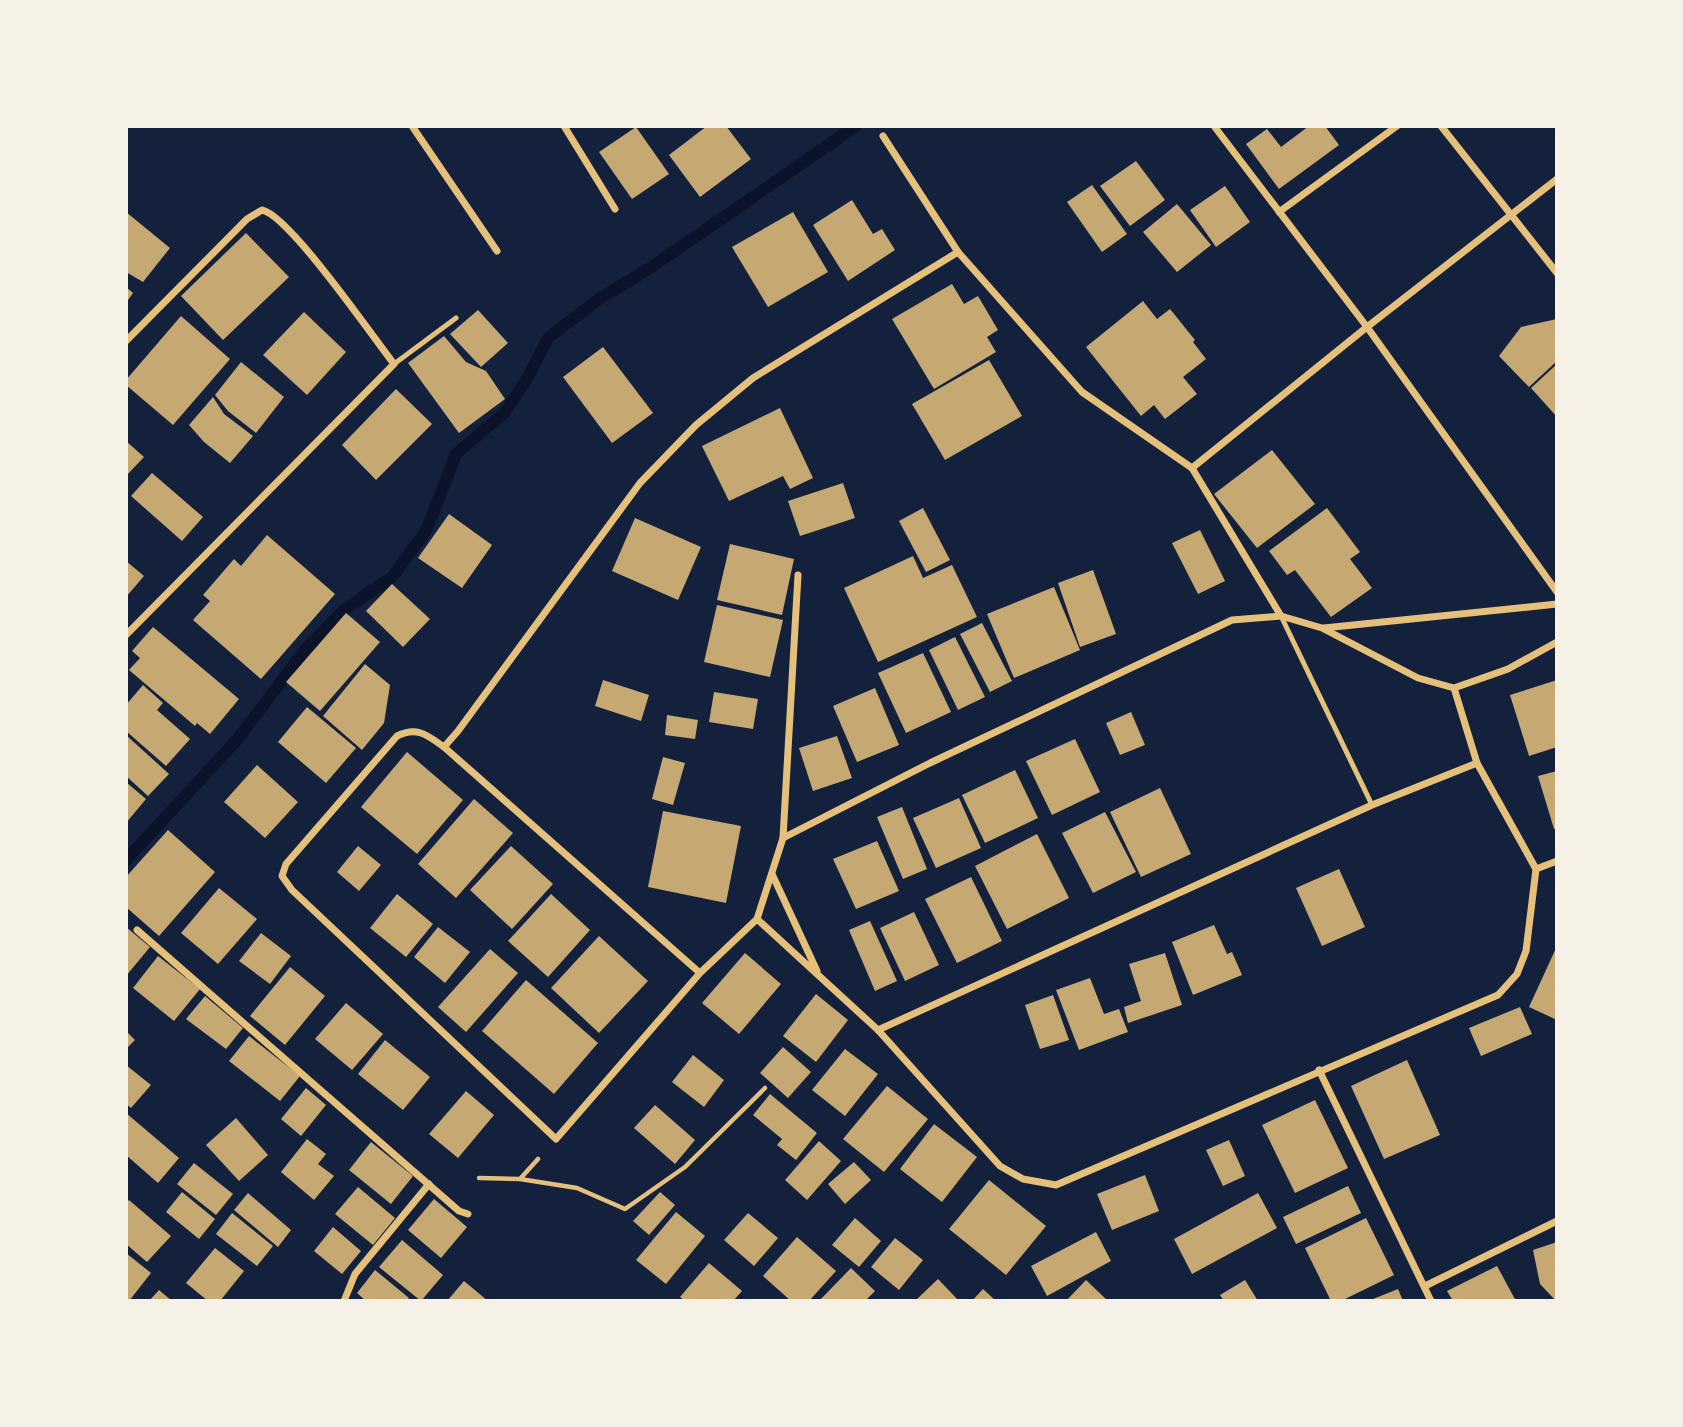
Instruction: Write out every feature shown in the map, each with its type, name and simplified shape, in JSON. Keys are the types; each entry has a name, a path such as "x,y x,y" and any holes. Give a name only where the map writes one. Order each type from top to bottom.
{"street":[{"path":"412,126 497,251"},
{"path":"565,126 615,209"},
{"path":"1214,126 1367,327 1557,592"},
{"path":"1279,212 1396,126"},
{"path":"1441,126 1557,273"},
{"path":"883,136 958,252 1082,393 1192,468 1281,616"},
{"path":"1192,468 1557,179"},
{"path":"126,341 247,219 262,211 273,215 318,262 394,364 126,635"},
{"path":"444,747 640,483 696,425 753,378 958,252"},
{"path":"700,973 444,747 423,733 408,730 397,736 286,864 282,876 292,890 556,1139 700,973 757,919 783,838 797,575"},
{"path":"1322,628 1557,604"},
{"path":"783,838 930,763 1232,620 1281,616 1322,628 1418,678 1454,688 1508,669 1557,642"},
{"path":"757,919 878,1030 1000,1166 1023,1179 1056,1185 1498,995 1517,974 1526,951 1536,869 1478,763 1454,688"},
{"path":"878,1030 1372,805 1478,763"},
{"path":"1536,869 1557,861"},
{"path":"772,874 818,975"},
{"path":"137,930 459,1210 468,1214"},
{"path":"1319,1070 1431,1301"},
{"path":"344,1301 355,1274 429,1184"},
{"path":"1425,1286 1557,1221"}],"lane":[{"path":"394,364 456,318"},
{"path":"1281,616 1372,805"}],"path":[{"path":"479,1178 520,1179 578,1188 625,1209 685,1167 765,1088"},
{"path":"520,1179 546,1150"}],"building":[{"path":"707,126 726,126 751,159 700,197 669,155"},
{"path":"1309,126 1325,126 1339,145 1279,189 1246,144 1267,129 1281,147"},
{"path":"636,127 669,174 632,199 599,152"},
{"path":"1136,161 1165,200 1130,226 1100,186"},
{"path":"1092,185 1127,234 1102,252 1067,202"},
{"path":"1225,186 1250,222 1216,247 1190,210"},
{"path":"852,200 873,234 882,229 895,250 848,281 813,225"},
{"path":"1177,204 1211,245 1177,272 1143,232"},
{"path":"126,212 170,248 143,282 126,272"},
{"path":"793,212 828,272 768,307 732,247"},
{"path":"246,233 289,277 223,340 181,296"},
{"path":"952,284 964,304 978,296 998,330 987,337 996,352 934,389 892,319"},
{"path":"126,287 133,293 126,303"},
{"path":"1143,301 1157,319 1170,309 1195,340 1193,342 1206,359 1183,377 1197,394 1165,419 1154,405 1141,416 1086,347"},
{"path":"478,310 508,343 481,367 450,334"},
{"path":"304,312 346,352 307,395 263,355"},
{"path":"181,316 230,359 173,425 126,385 126,380"},
{"path":"1557,319 1557,361 1529,387 1499,356 1521,327"},
{"path":"444,336 466,362 486,371 505,399 459,433 408,363"},
{"path":"603,347 653,413 612,443 563,377"},
{"path":"989,360 1022,416 945,460 912,404"},
{"path":"241,362 284,397 256,433 228,411 215,395"},
{"path":"1557,364 1557,417 1531,388"},
{"path":"396,389 432,424 376,480 342,445"},
{"path":"213,397 224,414 253,436 230,463 204,442 189,425"},
{"path":"780,408 813,478 790,489 783,476 729,501 702,446"},
{"path":"126,441 144,457 126,476"},
{"path":"1272,450 1315,504 1257,548 1214,494"},
{"path":"152,473 203,517 182,541 131,496"},
{"path":"843,483 855,518 800,536 788,501"},
{"path":"923,508 950,560 926,572 899,521"},
{"path":"1327,508 1360,552 1350,559 1372,588 1331,617 1295,570 1287,575 1269,551"},
{"path":"449,514 492,545 462,588 418,558"},
{"path":"635,518 701,547 678,600 612,571"},
{"path":"1200,530 1225,581 1198,594 1172,543"},
{"path":"267,535 335,594 261,679 193,620 210,601 203,595 234,559 241,566"},
{"path":"730,544 794,559 782,615 717,600"},
{"path":"913,556 923,578 952,565 977,617 878,662 844,588"},
{"path":"126,561 144,576 126,597"},
{"path":"1093,570 1116,634 1080,647 1058,583"},
{"path":"392,584 430,619 403,647 366,611"},
{"path":"1054,587 1080,650 1014,678 987,614"},
{"path":"717,605 783,620 770,677 704,662"},
{"path":"346,613 380,642 320,711 286,682"},
{"path":"982,623 1012,681 990,692 960,634"},
{"path":"153,627 239,699 210,734 197,723 195,726 129,670 140,658 132,651"},
{"path":"955,637 985,697 958,710 929,650"},
{"path":"923,653 951,712 906,733 878,673"},
{"path":"365,664 390,685 384,723 362,750 323,716"},
{"path":"603,680 649,695 641,721 595,706"},
{"path":"1557,680 1557,747 1529,756 1510,695"},
{"path":"143,685 163,703 157,710 190,739 166,766 126,731 126,705"},
{"path":"875,688 899,745 857,762 833,706"},
{"path":"714,692 758,699 753,729 709,722"},
{"path":"307,707 356,748 326,783 278,742"},
{"path":"1131,712 1145,745 1120,755 1106,723"},
{"path":"667,715 698,720 695,739 665,735"},
{"path":"126,735 169,774 148,796 126,776"},
{"path":"837,736 852,778 813,791 799,748"},
{"path":"1075,739 1100,792 1052,815 1026,761"},
{"path":"407,752 463,800 417,854 361,807"},
{"path":"663,757 685,763 673,805 652,799"},
{"path":"257,765 298,802 265,838 224,802"},
{"path":"1015,770 1038,818 985,843 962,795"},
{"path":"1557,771 1557,828 1554,829 1538,776"},
{"path":"126,782 146,799 126,823"},
{"path":"1160,788 1191,854 1141,877 1110,812"},
{"path":"959,798 981,848 936,868 913,818"},
{"path":"474,799 513,833 456,898 418,864"},
{"path":"902,807 927,869 903,879 877,817"},
{"path":"663,811 741,826 726,903 648,887"},
{"path":"1105,812 1136,872 1093,893 1062,833"},
{"path":"168,830 215,872 159,936 126,907 126,877"},
{"path":"1037,834 1069,898 1007,929 975,866"},
{"path":"877,841 899,891 856,909 833,859"},
{"path":"358,846 381,865 359,891 337,872"},
{"path":"511,846 553,884 512,929 470,890"},
{"path":"1339,869 1365,927 1322,946 1296,888"},
{"path":"971,877 1002,941 957,963 925,899"},
{"path":"219,888 257,919 218,964 181,933"},
{"path":"397,894 433,924 406,957 370,928"},
{"path":"551,894 590,930 548,977 508,941"},
{"path":"914,912 939,965 905,981 880,928"},
{"path":"870,921 897,981 875,991 849,930"},
{"path":"1214,925 1227,954 1232,952 1242,975 1193,995 1172,942"},
{"path":"126,927 150,947 126,976"},
{"path":"438,927 470,952 445,983 414,957"},
{"path":"261,933 291,956 270,984 239,961"},
{"path":"599,936 648,981 599,1033 551,988"},
{"path":"1557,946 1557,1020 1529,1007"},
{"path":"490,949 518,973 466,1032 438,1007"},
{"path":"745,953 781,984 739,1034 702,1003"},
{"path":"1165,953 1182,1005 1128,1023 1124,1007 1141,1001 1129,964"},
{"path":"158,956 200,989 174,1021 133,988"},
{"path":"290,967 325,996 285,1045 250,1016"},
{"path":"1090,978 1104,1014 1119,1009 1128,1032 1079,1050 1056,990"},
{"path":"526,980 598,1043 554,1094 482,1031"},
{"path":"816,994 848,1020 816,1062 783,1036"},
{"path":"1053,995 1069,1040 1040,1049 1025,1005"},
{"path":"205,996 243,1028 226,1049 186,1019"},
{"path":"346,1003 383,1034 352,1070 315,1039"},
{"path":"1520,1007 1532,1034 1481,1056 1469,1028"},
{"path":"126,1031 135,1040 126,1049"},
{"path":"249,1036 300,1076 280,1101 229,1061"},
{"path":"385,1040 430,1077 403,1110 358,1074"},
{"path":"783,1047 811,1072 788,1098 760,1073"},
{"path":"845,1049 878,1074 845,1116 812,1090"},
{"path":"693,1055 724,1080 704,1107 672,1082"},
{"path":"1407,1060 1440,1135 1384,1159 1351,1086"},
{"path":"126,1065 151,1085 131,1108 126,1104"},
{"path":"887,1086 928,1119 884,1172 843,1139"},
{"path":"306,1088 326,1105 301,1136 281,1119"},
{"path":"466,1091 494,1115 458,1158 429,1134"},
{"path":"770,1094 817,1133 796,1160 777,1145 782,1139 753,1115"},
{"path":"1315,1100 1348,1168 1295,1193 1262,1125"},
{"path":"655,1105 695,1140 675,1164 634,1128"},
{"path":"126,1113 179,1158 158,1183 126,1155"},
{"path":"236,1118 268,1155 239,1181 206,1145"},
{"path":"934,1124 977,1157 942,1202 900,1169"},
{"path":"307,1139 326,1154 318,1164 334,1176 314,1200 281,1172"},
{"path":"1229,1140 1245,1176 1223,1186 1206,1150"},
{"path":"819,1141 841,1161 807,1200 785,1180"},
{"path":"371,1142 413,1176 391,1204 349,1170"},
{"path":"854,1162 871,1180 845,1204 828,1184"},
{"path":"194,1163 233,1194 216,1215 177,1184"},
{"path":"1145,1175 1159,1211 1112,1230 1097,1194"},
{"path":"989,1180 1046,1226 1006,1275 949,1229"},
{"path":"1348,1186 1361,1213 1296,1244 1283,1217"},
{"path":"358,1187 395,1218 373,1245 335,1214"},
{"path":"182,1192 215,1219 199,1239 166,1212"},
{"path":"660,1192 675,1205 649,1235 633,1221"},
{"path":"248,1193 291,1230 278,1247 234,1210"},
{"path":"1258,1193 1277,1228 1192,1274 1174,1239"},
{"path":"434,1199 467,1227 441,1258 408,1230"},
{"path":"129,1200 171,1236 147,1262 126,1244 126,1203"},
{"path":"676,1212 705,1236 666,1284 636,1260"},
{"path":"232,1213 273,1246 257,1266 216,1234"},
{"path":"748,1213 778,1238 754,1266 724,1240"},
{"path":"855,1218 881,1241 859,1267 832,1245"},
{"path":"1366,1218 1394,1275 1341,1301 1331,1301 1305,1248"},
{"path":"333,1227 361,1251 342,1274 314,1251"},
{"path":"1096,1232 1111,1261 1047,1296 1031,1266"},
{"path":"797,1237 836,1271 809,1301 791,1301 763,1276"},
{"path":"895,1238 923,1260 899,1290 871,1267"},
{"path":"402,1240 443,1275 421,1301 379,1267"},
{"path":"1557,1242 1556,1301 1540,1284 1533,1250"},
{"path":"215,1248 244,1271 220,1301 208,1301 186,1283"},
{"path":"126,1253 151,1273 129,1301 126,1301"},
{"path":"709,1263 742,1291 733,1301 685,1301 680,1297"},
{"path":"1497,1266 1516,1301 1453,1301 1447,1291"},
{"path":"851,1268 875,1291 865,1301 819,1301"},
{"path":"375,1270 409,1298 406,1301 366,1301 357,1293"},
{"path":"938,1279 959,1301 915,1301"},
{"path":"1086,1280 1108,1301 1066,1301"},
{"path":"1245,1280 1258,1301 1224,1301 1220,1295"},
{"path":"464,1281 488,1301 447,1301"},
{"path":"983,1289 996,1301 972,1301"},
{"path":"1398,1289 1403,1301 1368,1301"},
{"path":"159,1290 172,1301 149,1301"}],"waterway":[{"path":"126,860 236,741 306,649 344,610 392,577 426,531 456,454 504,413 525,382 549,337 599,299 650,268 856,126"}]}
